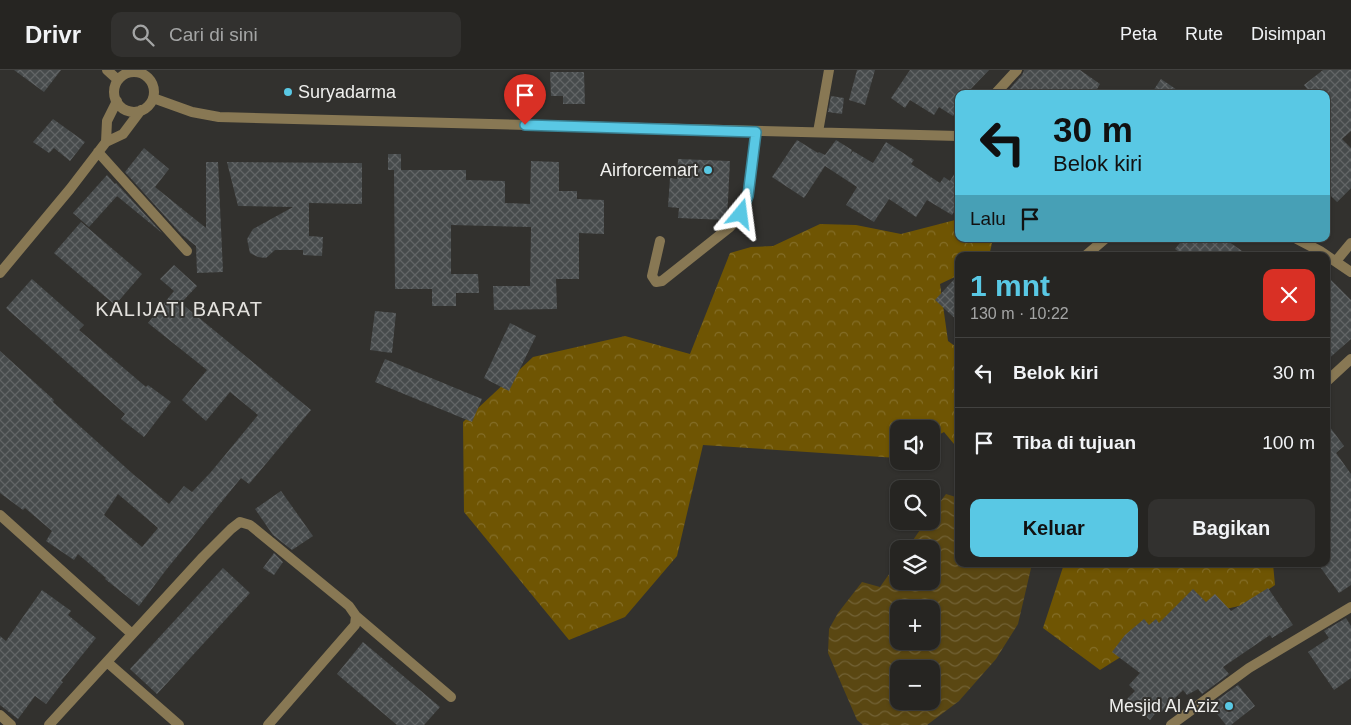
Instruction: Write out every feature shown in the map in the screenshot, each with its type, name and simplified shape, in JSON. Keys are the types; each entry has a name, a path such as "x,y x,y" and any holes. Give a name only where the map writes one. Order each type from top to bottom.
{"street":[{"path":"107,70 118,80"},
{"path":"818,132 829,70"},
{"path":"999,90 1017,70"},
{"path":"130,72 144,74 153,84 153,98 146,108 135,111 124,109 117,101 115,89 118,80 130,72"},
{"path":"153,98 192,112 219,117 756,132 955,135"},
{"path":"106,142 107,121 117,101"},
{"path":"0,273 70,189 106,142 123,134 141,110"},
{"path":"660,241 652,276 656,282 662,281 730,227 741,214 748,196 756,132"},
{"path":"98,152 187,251"},
{"path":"1090,252 1101,242"},
{"path":"1303,242 1322,252"},
{"path":"1336,261 1351,243"},
{"path":"1330,257 1351,272"},
{"path":"1330,378 1351,359"},
{"path":"0,515 132,634"},
{"path":"49,725 203,556 231,528 240,522 250,524 349,606 356,616 451,697"},
{"path":"1170,725 1249,668 1351,607"},
{"path":"268,725 355,625 356,616"},
{"path":"107,662 179,725"},
{"path":"0,715 11,725"}],"green space":[{"path":"955,220 955,242 992,242 990,252 955,252 955,277 940,284 948,341 955,346 955,445 944,432 940,434 940,420 890,420 890,458 703,445 677,556 625,617 569,640 464,512 463,422 533,357 625,336 690,354 730,253 751,247 773,246 820,224 856,225 901,234"},
{"path":"1063,567 1273,567 1275,585 1248,604 1181,619 1100,670 1043,628"}],"water":[{"path":"946,494 955,497 955,567 1031,567 1018,624 996,659 959,701 927,725 863,725 857,720 828,653 829,629 838,613 862,582 880,587 890,573 890,590 940,590 940,540 913,540 920,530 940,530 940,502"}],"building":[{"path":"14,70 61,70 44,92"},
{"path":"857,70 875,70 865,105 849,100"},
{"path":"910,70 989,70 970,90 955,90 955,113 953,116 939,107 934,115 910,100 905,108 891,98"},
{"path":"1024,70 1080,70 1100,84 1096,90 1009,90"},
{"path":"1323,70 1351,70 1351,131 1342,139 1351,148 1351,188 1337,202 1330,195 1330,90 1308,90 1304,85"},
{"path":"550,72 584,72 585,104 563,104 563,96 551,96"},
{"path":"1161,79 1177,90 1154,90"},
{"path":"831,96 844,98 842,114 828,112"},
{"path":"53,119 85,142 70,161 54,148 49,153 33,142"},
{"path":"797,140 818,153 825,155 836,140 852,150 850,155 853,151 873,163 886,142 914,160 911,164 940,183 944,177 950,181 955,173 955,210 952,215 927,200 916,217 889,199 874,222 846,205 857,187 825,166 804,198 772,177"},
{"path":"144,148 169,169 155,187 206,228 206,162 218,162 223,272 197,273 196,246 182,235 125,172"},
{"path":"388,154 401,154 401,170 466,170 466,180 505,181 505,203 530,204 531,161 559,162 559,191 577,191 577,199 604,200 604,234 579,233 579,279 556,279 557,309 494,310 493,286 530,286 531,227 451,225 451,274 478,274 479,293 456,293 456,306 432,306 432,289 395,289 394,170 388,170"},
{"path":"678,159 730,161 727,220 678,218 679,208 668,207 670,178 677,179"},
{"path":"227,162 362,163 362,204 309,203 309,236 323,237 322,256 303,255 303,250 275,250 266,258 258,257 250,253 247,239 253,229 293,207 238,206"},
{"path":"107,175 162,233 117,196 89,227 73,213"},
{"path":"81,222 142,274 115,305 54,253"},
{"path":"1181,242 1229,242 1243,252 1179,252 1175,249"},
{"path":"174,265 197,286 181,303 311,410 249,484 241,478 139,606 105,579 78,554 74,560 46,541 52,531 25,508 23,510 0,493 0,351 54,400 53,402 169,504 184,486 192,492 258,415 230,392 206,421 182,400 207,370 148,323 174,291 160,279","holes":["118,494 158,528 142,547 104,515"]},
{"path":"955,278 955,318 935,300"},
{"path":"32,279 84,325 79,330 146,387 148,385 171,402 144,437 121,419 125,414 6,308"},
{"path":"1330,279 1351,300 1351,339 1330,357"},
{"path":"375,311 396,313 392,353 370,350"},
{"path":"510,323 536,336 509,391 484,378"},
{"path":"385,359 482,399 472,422 375,382"},
{"path":"1330,427 1344,446 1336,453 1351,474 1351,585 1339,593 1320,567 1330,567"},
{"path":"281,491 313,536 292,550 273,535 255,509"},
{"path":"274,553 283,562 274,575 263,568"},
{"path":"223,568 250,593 157,694 130,669"},
{"path":"1268,588 1293,625 1272,638 1270,635 1223,667 1229,674 1202,694 1198,689 1187,695 1183,690 1160,713 1157,711 1150,720 1127,699 1135,691 1129,685 1140,673 1112,652 1125,635 1144,619 1149,625 1156,619 1159,623 1193,589 1206,602 1215,594 1231,611"},
{"path":"42,590 71,611 68,615 96,638 61,681 63,682 46,704 35,696 18,719 0,705 0,636 6,641"},
{"path":"1346,618 1351,626 1351,678 1334,690 1308,652 1329,638 1324,631"},
{"path":"363,642 440,707 424,725 397,725 337,674"},
{"path":"1238,685 1255,706 1231,725 1226,725 1210,705"}],"place":[{"name":"Suryadarma","path":"288,92"},
{"name":"Airforcemart","path":"708,170"},
{"name":"Mesjid Al Aziz","path":"1229,706"}],"district":[{"name":"KALIJATI BARAT","path":"179,309"}],"route":[{"path":"525,125 756,132 748,196 741,214"}]}
